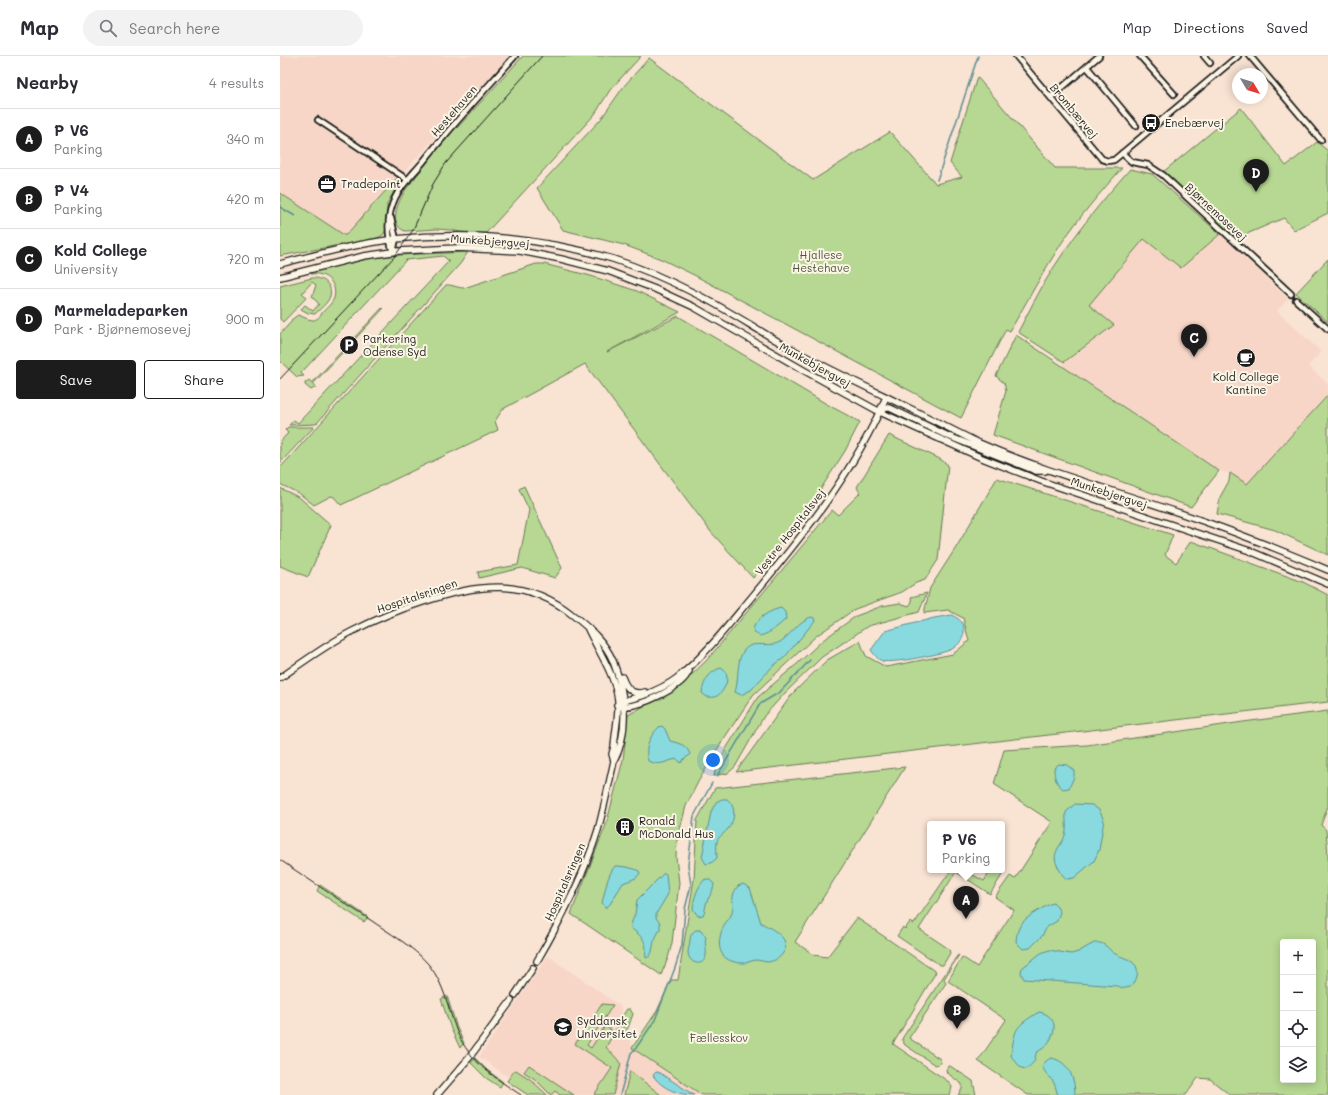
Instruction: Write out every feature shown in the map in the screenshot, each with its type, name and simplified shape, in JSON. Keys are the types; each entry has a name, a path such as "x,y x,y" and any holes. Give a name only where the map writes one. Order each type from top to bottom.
{"street":[{"name":"Hestehaven","path":"393,252 389,240 388,228 392,205 396,196 457,121 516,56"},
{"name":"Brombærvej","path":"1016,56 1102,159 1108,161 1114,160 1122,153"},
{"path":"1051,97 1100,56"},
{"path":"1140,56 1174,94"},
{"path":"1204,56 1210,63"},
{"path":"1122,153 1238,56"},
{"path":"1250,56 1321,140"},
{"path":"1087,67 1136,126"},
{"path":"318,120 408,180"},
{"name":"Bjørnemosevej","path":"1122,153 1132,162 1148,165 1163,175 1291,294"},
{"path":"390,216 396,239 393,252"},
{"name":"Munkebjergvej","path":"280,264 330,251 389,240 443,236 502,238 563,247 612,259 648,272 697,294 787,347 965,436 1028,463 1195,518 1268,545 1328,570"},
{"name":"Munkebjergvej","path":"280,277 347,260 393,252 457,248 520,251 561,259 608,272 654,289 694,307 805,372 880,412 996,464 1041,481 1250,551 1328,584"},
{"path":"1296,300 1328,329"},
{"name":"Vestre Hospitalsvej","path":"622,704 662,688 677,679 725,629 795,546 826,505 860,450 880,412 886,397"},
{"path":"880,412 886,408 890,408 948,436 1036,471 1051,471"},
{"name":"Hospitalsringen","path":"280,678 350,633 376,620 398,610 440,596 478,587 520,589 541,596 554,602 571,614 596,635 603,644 614,664 621,687 622,736 619,752 614,761 598,830 563,914 537,961"},
{"name":"Hospitalsringen","path":"588,629 606,662 622,704"},
{"path":"614,664 619,670 626,687 635,693 641,693 659,686 690,667"},
{"path":"515,995 533,968"},
{"path":"437,1095 469,1058 511,1001"}],"shaded area":[{"path":"280,56 510,56 346,235 344,235 280,193"},
{"path":"1220,234 1288,299 1277,311 1321,352 1308,366 1328,384 1328,395 1247,484 1230,473 1219,471 1062,365 1114,325 1088,305 1144,239 1181,268"},
{"name":"Syddansk Universitet","path":"548,956 620,1006 632,1048 702,1095 535,1095 479,1057"}],"green space":[{"path":"523,56 641,56 610,90 595,114 486,233 437,229 405,231 400,228 397,223 396,212 400,199 406,189 456,127 458,127"},
{"name":"Hjallese Hestehave","path":"649,58 813,180 890,132 936,184 962,177 950,163 977,77 1055,168 1122,168 1090,205 1068,234 1048,265 1010,331 1006,329 961,418 694,275 661,259 624,245 563,230 537,188 601,119 624,86"},
{"path":"1241,108 1286,166 1317,142 1328,151 1328,213 1294,230 1284,218 1235,239 1163,172"},
{"path":"1130,169 1152,174 1220,234 1181,268 1144,239 1089,305 1114,325 1064,362 1018,332 1042,286 1055,265 1096,209"},
{"path":"397,178 398,184 387,204 386,230 383,235 377,238 280,256 280,193 346,235"},
{"path":"468,252 460,264 316,424 289,425 294,420 298,423 449,261 443,256 406,260 301,373 304,376 297,377 280,361 280,334 292,321 291,320 298,315 311,320 317,319 332,302 335,293 332,283 329,280 321,275 311,274 311,272 367,259 398,255"},
{"path":"1328,259 1328,322 1296,293"},
{"path":"536,264 544,264 591,276 637,291 680,312 607,352 678,316 830,406 860,422 845,451 815,498 753,578 711,532 585,364 503,409 495,421 498,430 341,505 334,497 331,496 314,505 300,494 280,484 280,468 446,285 464,288"},
{"path":"312,278 326,282 330,288 330,296 328,301 315,314 308,313 301,309 305,305 313,311 319,304 312,297 316,285 312,282 302,293 307,297 283,322 280,319 280,286"},
{"path":"382,308 383,309 313,384 316,387 311,390 305,385 305,383 309,380 312,383"},
{"path":"1016,335 1219,471 1191,507 993,435 1006,391 1004,383 996,376"},
{"path":"1328,395 1328,555 1275,530 1217,514 1220,497 1229,481 1230,473 1247,484"},
{"path":"288,427 314,427 280,463 280,442 288,433 285,430"},
{"path":"889,435 940,459 948,465 938,560 925,580 916,583 902,592 855,609 816,636 753,695 721,743 686,806 677,841 676,857 679,883 672,943 661,975 571,914 606,825 623,760 628,715 680,686 707,660 832,510 838,515 860,493 857,487"},
{"path":"997,478 1173,535 1165,555 1176,563 1191,541 1303,582 1328,595 1328,702 736,772 793,693 827,660 860,641 866,656 886,667 953,654 969,641 963,618 948,610 924,613 930,588 957,546"},
{"path":"524,486 562,568 555,578 522,568 479,578 478,572 518,565 529,510 519,489"},
{"path":"280,488 300,498 331,525 308,577 280,566"},
{"path":"927,593 919,612 868,626 822,657 764,716 735,767 728,773 714,776 716,765 758,697 823,640 856,616 882,606 900,603 909,606 912,602 911,597"},
{"path":"1328,711 1328,806 1321,825 1326,830 1328,855 1328,1095 1230,1095 1210,1079 1198,1078 1186,1095 1028,1095 978,1061 1006,1020 948,981 962,957 977,967 1014,910 995,897 1010,876 1015,879 1052,822 994,784 1004,750 1087,745"},
{"name":"Fællesskov","path":"905,767 795,942 814,955 827,957 857,918 936,972 893,1044 949,1082 952,1087 950,1095 702,1095 632,1048 657,1011 671,980 678,980 694,879 697,820 715,788"},
{"path":"949,873 955,873 919,929 949,949 950,953 943,965 940,965 897,936 903,927 905,929 910,922 914,924"},
{"path":"958,873 969,873 984,881 989,873 1003,873 990,894"},
{"path":"320,885 368,917 364,922 317,891"},
{"path":"959,955 944,979 946,983 909,1038 940,1059 941,1063 935,1065 905,1045 902,1040"},
{"path":"447,996 457,1028 464,1043 460,1048 451,1029 441,999"},
{"path":"602,1004 613,1005 587,1045 591,1048 605,1026 614,1032 617,1028 622,1032 624,1028 617,1024 627,1009 630,1009 633,1014 628,1028 619,1039 613,1035 606,1047 621,1063 613,1095 594,1095 612,1068 575,1044"},
{"path":"475,1058 487,1070 503,1082 500,1087 486,1078 471,1063"},
{"path":"529,1065 574,1095 560,1095 555,1091 551,1095 535,1079 524,1072"},
{"path":"948,1066 973,1081 976,1095 958,1095 962,1089 962,1084 947,1073 946,1070"},
{"path":"516,1070 530,1079 547,1095 528,1095 507,1081"},
{"path":"630,1071 661,1095 624,1095"}],"water":[{"path":"781,608 785,612 786,619 768,633 760,636 755,633 753,629 757,621 769,613"},
{"path":"952,615 964,626 964,634 959,643 952,649 917,658 888,662 879,659 871,650 885,631 934,618"},
{"path":"811,617 815,620 784,658 773,666 751,690 741,695 735,692 740,659 746,648 752,645 773,644 780,642 798,625"},
{"path":"721,668 726,674 727,678 725,686 717,696 707,697 702,693 706,681 710,674"},
{"path":"662,726 665,729 670,741 682,745 689,752 690,755 681,763 677,759 660,764 648,761 647,746 656,730"},
{"path":"1059,764 1067,765 1074,771 1074,777 1069,788 1063,789 1056,780 1054,768"},
{"path":"722,799 727,799 730,802 734,810 734,814 730,826 718,840 717,858 711,863 706,864 702,857 711,812 716,802"},
{"path":"1075,804 1092,805 1099,810 1104,820 1099,850 1094,861 1074,878 1067,879 1058,867 1055,857 1065,836 1066,812"},
{"path":"615,866 634,869 640,873 636,878 623,883 610,904 605,907 602,903 605,889 610,874"},
{"path":"664,873 666,874 668,894 656,914 656,918 660,923 660,929 654,941 652,952 650,956 646,958 646,948 644,942 641,936 631,928 631,924 635,914 637,900"},
{"path":"705,879 710,880 714,884 714,887 707,901 703,915 698,916 693,909 694,901 698,889"},
{"path":"743,884 750,888 761,923 780,935 785,943 783,953 780,957 774,960 768,962 753,960 746,963 735,962 729,960 721,952 721,932 732,913 735,891 738,886"},
{"path":"1053,903 1060,912 1057,921 1047,927 1042,936 1030,948 1023,949 1016,942 1019,927 1031,915"},
{"path":"696,930 700,930 706,937 706,955 705,959 700,963 691,960 688,953 691,935"},
{"path":"1094,943 1103,944 1112,952 1134,963 1137,969 1137,976 1132,986 1125,988 1117,986 1024,979 1021,973 1022,968 1041,953 1049,950 1071,954 1078,952"},
{"path":"1039,1012 1049,1016 1052,1020 1054,1024 1053,1033 1047,1044 1036,1053 1032,1064 1026,1069 1021,1068 1011,1056 1015,1034 1020,1025"},
{"path":"1051,1058 1067,1067 1074,1083 1075,1095 1058,1095 1054,1083 1043,1067 1046,1061"},
{"path":"656,1072 660,1073 694,1095 683,1094 662,1085 653,1075"}],"waterway":[{"path":"937,180 978,56"},
{"path":"280,207 295,216"},
{"path":"717,776 760,704 780,692 810,660"},
{"path":"620,1095 631,1053 655,1020 675,968 682,945 685,909 691,885 688,865 694,816 712,783"}],"tram line":[{"path":"280,379 395,256 413,230 433,184 446,163 542,56"},
{"path":"280,860 400,940 423,958 439,981 462,1043 476,1061 493,1076 521,1095"}],"place":[{"name":"Enebærvej","path":"1151,123"},
{"name":"Tradepoint","path":"327,184"},
{"name":"Marmeladeparken","path":"1256,192"},
{"name":"Parkering Odense Syd","path":"349,345"},
{"name":"Kold College","path":"1194,357"},
{"name":"Kold College Kantine","path":"1246,358"},
{"name":"Ronald McDonald Hus","path":"625,827"},
{"name":"P V6","path":"966,919"},
{"name":"Syddansk Universitet","path":"563,1027"},
{"name":"P V4","path":"957,1029"}]}
